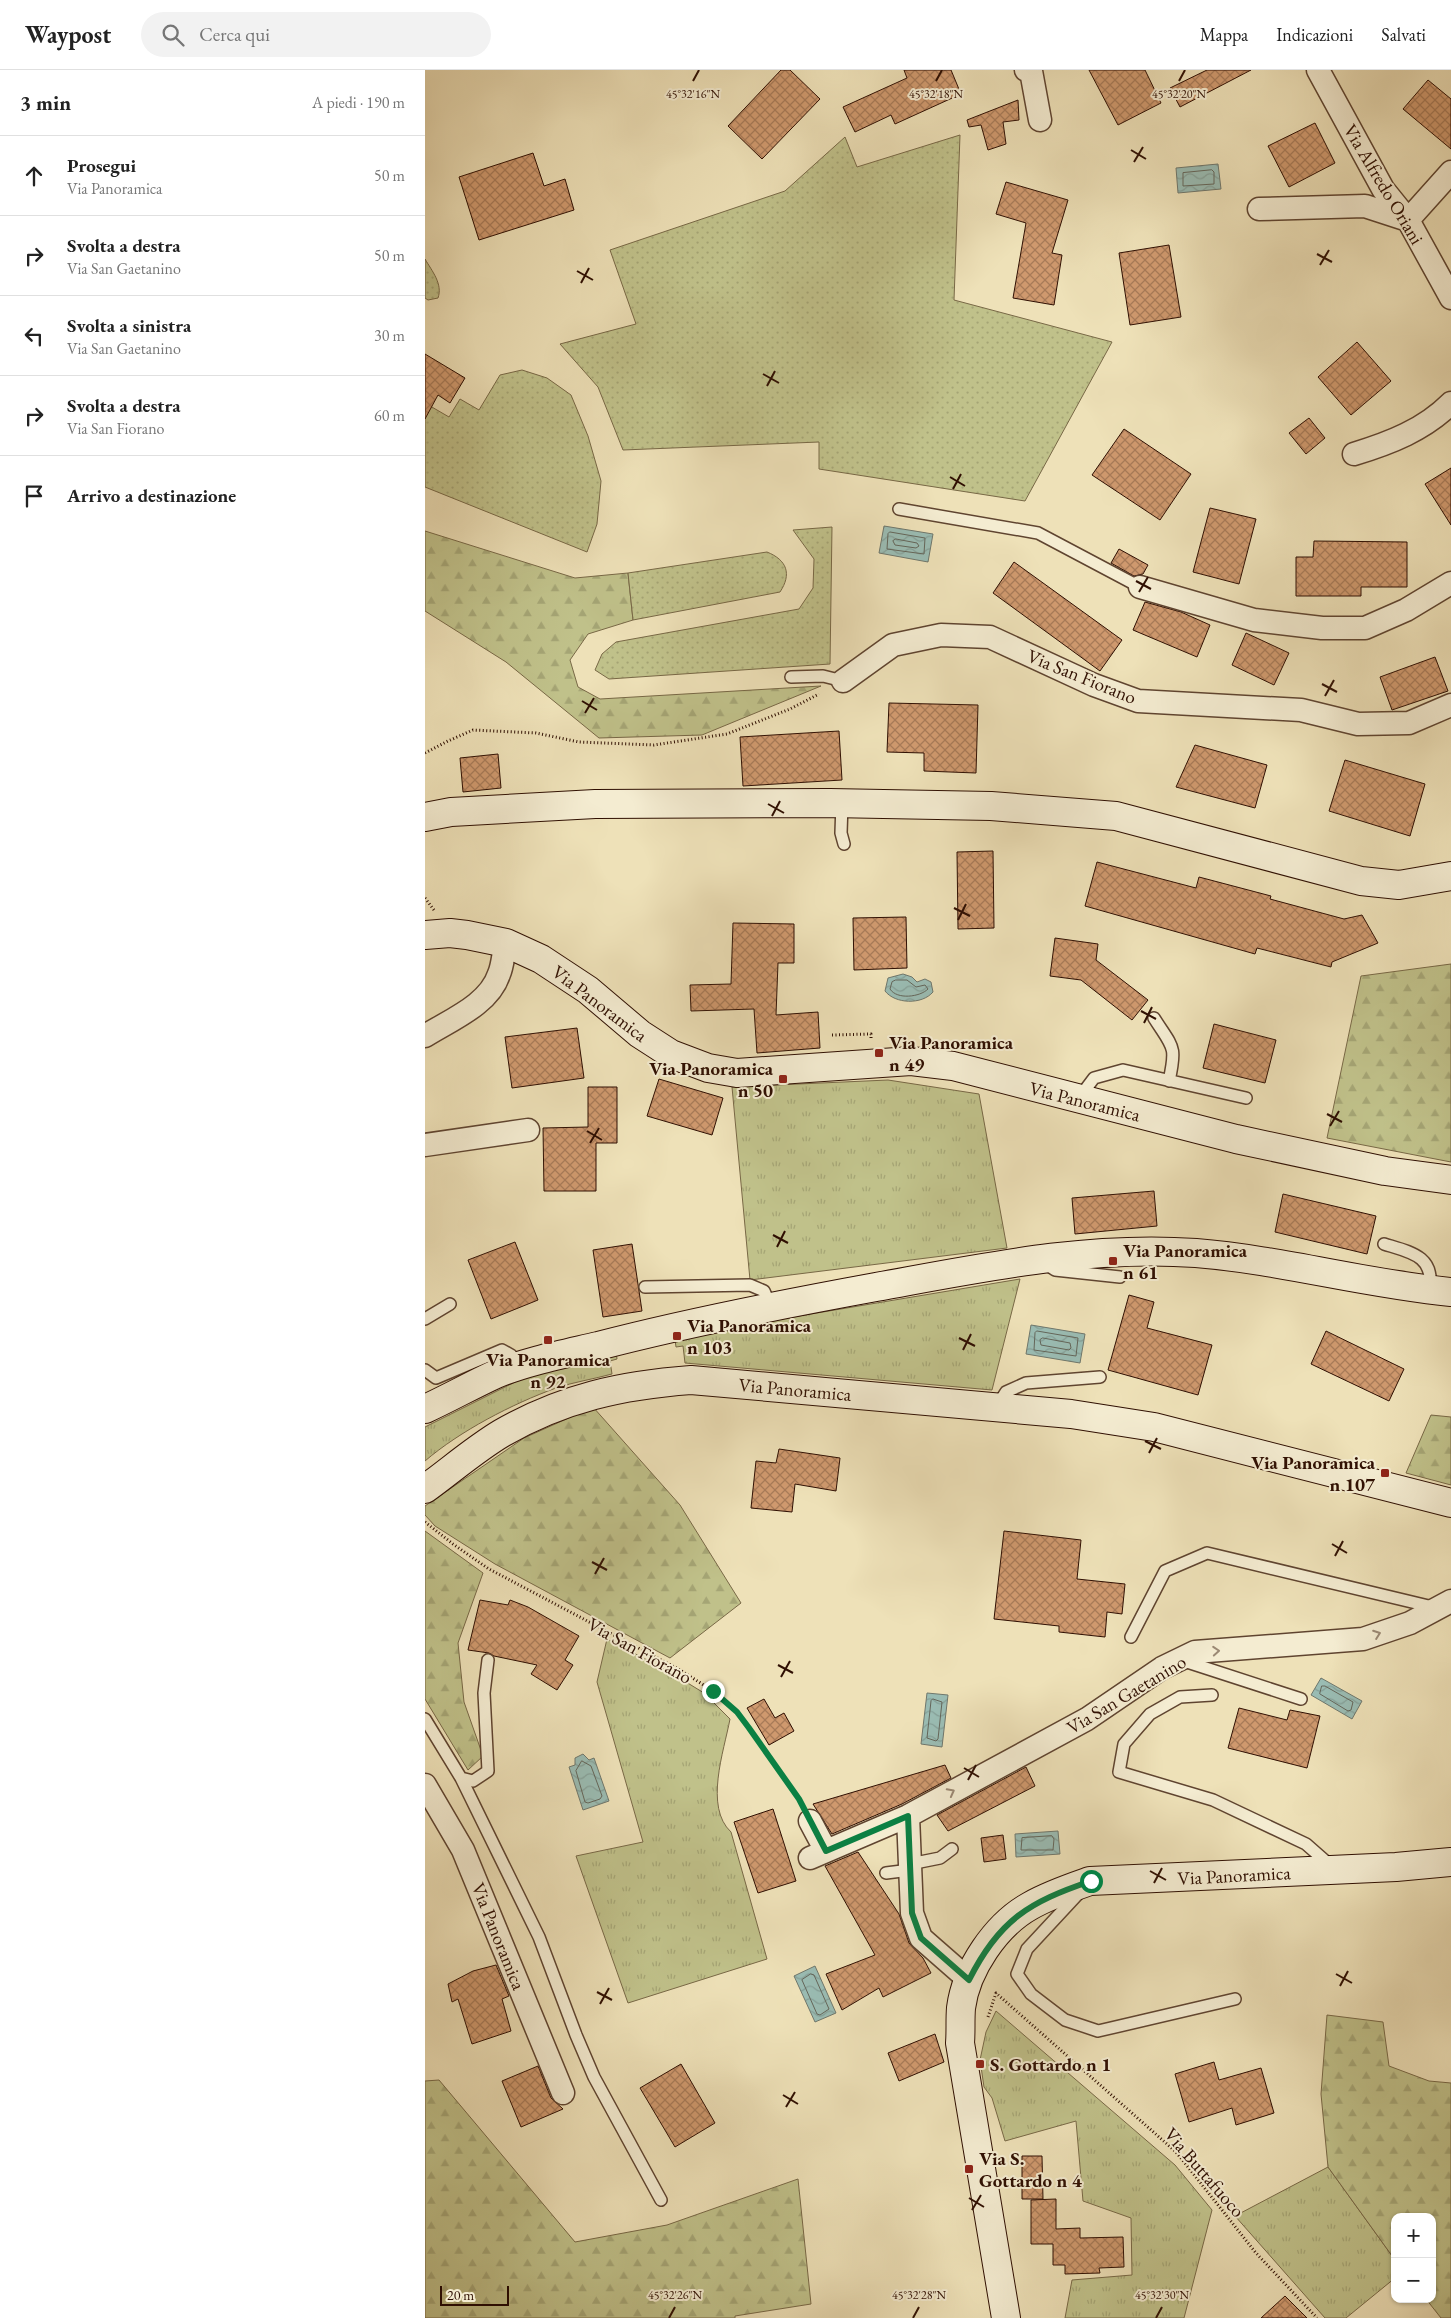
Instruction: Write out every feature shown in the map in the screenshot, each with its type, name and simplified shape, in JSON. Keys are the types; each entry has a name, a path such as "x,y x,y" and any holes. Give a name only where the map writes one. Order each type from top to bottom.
{"street":[{"path":"1030,70 1040,120"},
{"name":"Via Alfredo Oriani","path":"1318,70 1383,189 1408,220 1451,298"},
{"path":"1259,209 1365,206 1408,220 1451,172"},
{"path":"1354,454 1409,434 1437,417 1451,403"},
{"path":"1140,587 1254,620 1322,628 1365,628 1406,610 1451,583"},
{"name":"Via San Fiorano","path":"843,681 893,645 941,635 990,637 1094,685 1138,700 1301,710 1358,724 1409,723 1451,704"},
{"path":"425,817 451,812 595,804 842,803 991,806 1116,816 1361,881 1399,885 1451,876"},
{"name":"Via Panoramica","path":"425,935 451,933 505,943 541,959 589,990 640,1034 671,1054 708,1068 737,1073 911,1061 953,1066 1264,1145 1385,1171 1451,1180"},
{"path":"425,1036 477,1004 486,994 500,973 505,943"},
{"path":"425,1024 486,994"},
{"path":"425,1145 528,1130"},
{"path":"425,1409 496,1374 657,1330 973,1270 1040,1260 1130,1251 1196,1253 1303,1266 1408,1288 1440,1291"},
{"name":"Via Panoramica","path":"425,1489 502,1434 541,1414 591,1394 643,1383 691,1380 1071,1414 1154,1427 1451,1503"},
{"name":"Via San Gaetanino","path":"810,1821 811,1857 908,1816 1087,1719 1162,1668 1195,1652 1363,1639 1410,1623 1448,1603"},
{"name":"Via Panoramica","path":"425,1785 463,1850 563,2092"},
{"path":"908,1816 912,1913 921,1938 969,1980"},
{"name":"Via Panoramica","path":"1006,2318 960,2043 961,2008 969,1980 982,1953 1004,1926 1028,1907 1054,1893 1091,1881 1336,1870 1451,1862"}],"lane":[{"path":"899,509 1038,534 1140,587"},
{"path":"791,678 823,676 843,681"},
{"path":"842,803 841,833 844,844"},
{"path":"1154,1018 1173,1047 1175,1055 1169,1081"},
{"path":"1078,1099 1095,1078 1123,1070 1246,1098"},
{"path":"1384,1244 1409,1252 1427,1263 1440,1291"},
{"path":"1040,1260 1055,1270 1120,1277"},
{"path":"645,1287 750,1285 764,1291 771,1307"},
{"path":"425,1319 450,1304"},
{"path":"425,1370 436,1378 502,1350 511,1355 520,1366"},
{"path":"996,1407 1006,1392 1026,1382 1100,1377"},
{"path":"1131,1637 1165,1570 1207,1553 1448,1603"},
{"path":"461,1778 473,1781 488,1771 484,1693 488,1660"},
{"path":"1179,1660 1301,1699"},
{"path":"1212,1694 1181,1697 1151,1714 1124,1744 1119,1772 1213,1800 1306,1844 1336,1870"},
{"path":"425,1719 461,1778 539,1937 594,2077 661,2200"},
{"path":"886,1873 940,1858 952,1849"},
{"path":"1091,1881 1027,1949 1017,1974 1031,1994 1065,2020 1098,2032 1235,1999"}],"path":[{"path":"425,753 447,740 473,730 536,734 579,742 654,745 727,734 789,709 843,681"},
{"path":"832,1035 871,1034 871,1042"},
{"name":"Via San Fiorano","path":"425,1522 489,1569 680,1670 713,1691 737,1712 799,1799 810,1821"},
{"name":"Via Buttafuoco","path":"996,1993 1176,2152 1256,2253 1317,2318"}],"green space":[{"path":"960,135 954,300 1112,342 1025,501 819,469 819,442 623,450 598,387 560,344 636,324 610,250 785,191 845,137 857,167"},
{"path":"425,259 436,278 439,288 438,298 428,300 425,298"},
{"path":"522,370 547,378 571,395 588,436 601,481 597,524 587,552 425,487 425,403 449,417 460,399 479,410 500,375"},
{"path":"832,527 830,664 609,679 595,670 602,654 616,642 799,609 813,588 814,559 793,530"},
{"path":"425,531 575,578 628,573 633,620 588,634 570,660 578,687 600,699 821,686 702,735 599,738 506,662 425,611"},
{"path":"767,552 779,559 786,568 786,579 780,592 633,620 628,573"},
{"path":"1451,964 1451,1162 1327,1138 1361,976"},
{"path":"888,1080 979,1094 1007,1248 750,1280 732,1087"},
{"path":"1020,1279 992,1390 685,1363 683,1346 676,1347 675,1340 781,1319"},
{"path":"616,1351 617,1359 610,1361 612,1374 556,1388 522,1402 470,1429 425,1461 425,1427 525,1377"},
{"path":"593,1407 680,1505 741,1603 670,1658 495,1564 435,1526 425,1515 425,1506 524,1438"},
{"path":"1431,1415 1451,1417 1451,1485 1406,1473"},
{"path":"425,1531 483,1573 458,1643 464,1702 483,1756 468,1770 425,1699"},
{"path":"607,1639 668,1671 704,1693 730,1719 718,1778 717,1794 719,1808 723,1821 731,1832 767,1959 628,2003 576,1856 643,1842 597,1682"},
{"path":"996,2011 1175,2165 1212,2210 1184,2318 1065,2318 1072,2280 1132,2275 1131,2218 1083,2201 1076,2121 1005,2141 992,2098 984,2087 980,2060 986,2032"},
{"path":"1327,2015 1383,2022 1389,2066 1429,2081 1451,2083 1451,2318 1441,2318 1429,2303 1436,2303 1436,2213 1391,2213 1391,2254 1328,2167 1321,2094"},
{"path":"439,2080 575,2242 667,2225 798,2179 811,2304 735,2316 735,2318 425,2318 425,2081"},
{"path":"1328,2167 1391,2254 1391,2281 1346,2318 1325,2318 1235,2216"}],"water":[{"path":"1218,164 1221,189 1178,193 1176,168"},
{"path":"884,526 933,534 928,562 879,553"},
{"path":"903,974 912,977 917,982 925,979 931,982 933,992 916,1001 902,1000 889,995 885,991 888,978"},
{"path":"1031,1325 1085,1334 1080,1363 1026,1354"},
{"path":"1321,1678 1362,1701 1352,1719 1311,1695"},
{"path":"927,1693 948,1695 942,1747 921,1744"},
{"path":"583,1754 589,1760 594,1758 609,1801 583,1810 569,1767 575,1765 575,1758"},
{"path":"1058,1831 1060,1854 1016,1857 1015,1834"},
{"path":"815,1966 836,2013 815,2022 794,1976"}],"building":[{"path":"781,70 790,70 820,99 762,159 728,126"},
{"path":"904,70 951,70 961,94 895,124 891,115 855,132 843,107 907,78"},
{"path":"1089,70 1145,70 1161,103 1118,125"},
{"path":"1207,70 1251,70 1180,107 1170,88"},
{"path":"1428,80 1451,99 1451,149 1403,109"},
{"path":"1018,100 1019,120 1003,122 1006,144 988,150 981,125 969,127 967,120"},
{"path":"1315,123 1335,163 1289,187 1268,146"},
{"path":"533,153 544,186 565,179 574,210 479,240 459,177"},
{"path":"1006,182 1068,200 1052,253 1062,255 1054,305 1013,298 1026,223 996,214"},
{"path":"1169,245 1181,317 1130,325 1119,253"},
{"path":"1357,342 1391,381 1351,415 1318,377"},
{"path":"425,354 465,378 450,403 438,395 425,419"},
{"path":"1309,418 1325,438 1306,454 1289,433"},
{"path":"1124,429 1191,474 1160,520 1092,475"},
{"path":"1451,468 1451,525 1425,484"},
{"path":"1210,508 1256,519 1239,584 1193,572"},
{"path":"1314,541 1407,542 1407,587 1361,587 1361,596 1296,596 1296,557 1313,557"},
{"path":"1119,549 1148,565 1143,574 1134,576 1111,563"},
{"path":"1014,562 1122,640 1100,671 993,593"},
{"path":"1145,602 1181,612 1210,625 1197,657 1133,630"},
{"path":"1246,633 1289,653 1274,685 1232,665"},
{"path":"1435,657 1448,691 1392,710 1380,677"},
{"path":"889,703 978,705 976,773 924,771 924,753 887,752"},
{"path":"839,731 842,780 743,786 740,737"},
{"path":"1195,745 1267,765 1255,808 1176,787"},
{"path":"498,754 501,788 463,792 460,758"},
{"path":"1345,760 1425,784 1410,836 1329,811"},
{"path":"993,851 994,928 958,929 957,852"},
{"path":"1097,862 1196,888 1199,877 1271,896 1270,899 1344,919 1362,915 1378,943 1332,962 1331,967 1257,948 1255,954 1085,906"},
{"path":"906,917 907,968 854,970 853,918"},
{"path":"733,923 794,924 794,963 778,963 776,1015 818,1012 820,1048 757,1053 754,1009 691,1011 690,985 731,984"},
{"path":"1055,938 1098,944 1096,960 1148,1000 1132,1020 1081,980 1050,976"},
{"path":"1214,1024 1276,1040 1265,1083 1203,1068"},
{"path":"577,1028 584,1078 512,1088 505,1037"},
{"path":"659,1079 723,1098 712,1135 647,1116"},
{"path":"588,1087 617,1087 617,1143 596,1143 596,1191 544,1191 543,1128 588,1127"},
{"path":"1154,1191 1157,1226 1075,1234 1072,1198"},
{"path":"1283,1194 1376,1216 1367,1254 1275,1232"},
{"path":"515,1242 538,1300 491,1319 468,1260"},
{"path":"632,1244 642,1311 603,1317 593,1250"},
{"path":"1129,1295 1154,1302 1147,1328 1212,1345 1198,1395 1108,1370"},
{"path":"1326,1331 1404,1369 1389,1401 1311,1364"},
{"path":"779,1449 840,1458 836,1491 795,1484 792,1512 751,1508 756,1461 776,1463"},
{"path":"1004,1531 1081,1540 1077,1579 1125,1584 1122,1614 1107,1612 1105,1637 1059,1632 1059,1626 994,1619"},
{"path":"480,1600 508,1605 510,1600 528,1607 579,1636 565,1660 573,1665 557,1690 531,1674 537,1665 494,1656 489,1653 468,1650"},
{"path":"764,1699 775,1718 784,1713 794,1731 769,1745 747,1708"},
{"path":"1239,1708 1287,1720 1290,1710 1320,1716 1307,1768 1228,1748"},
{"path":"945,1765 951,1778 902,1804 832,1834 813,1804"},
{"path":"1026,1767 1035,1786 948,1831 937,1815"},
{"path":"773,1809 796,1881 758,1893 734,1822"},
{"path":"1003,1835 1006,1859 984,1862 981,1838"},
{"path":"858,1852 899,1914 909,1943 923,1958 931,1973 883,1997 879,1988 842,2010 826,1974 875,1955 825,1866"},
{"path":"496,1965 509,1996 502,1999 511,2031 472,2044 458,1999 452,2002 448,1984 473,1971"},
{"path":"935,2034 944,2062 899,2081 888,2053"},
{"path":"1214,2062 1219,2080 1261,2068 1274,2113 1236,2125 1232,2108 1189,2122 1175,2074"},
{"path":"681,2064 715,2123 675,2147 640,2088"},
{"path":"538,2066 551,2098 563,2109 521,2127 502,2081"},
{"path":"1022,2156 1042,2156 1043,2199 1022,2199"},
{"path":"1056,2199 1056,2229 1080,2228 1080,2238 1123,2237 1124,2267 1099,2268 1100,2273 1065,2274 1065,2265 1053,2265 1053,2244 1031,2244 1031,2200"},
{"path":"1285,2296 1307,2318 1261,2318"}],"place":[{"name":"Via Panoramica n 49","path":"879,1053"},
{"name":"Via Panoramica n 50","path":"783,1079"},
{"name":"Via Panoramica n 61","path":"1113,1261"},
{"name":"Via Panoramica n 103","path":"677,1336"},
{"name":"Via Panoramica n 92","path":"548,1340"},
{"name":"Via Panoramica n 107","path":"1385,1473"},
{"name":"S. Gottardo n 1","path":"980,2064"},
{"name":"Via S. Gottardo n 4","path":"969,2169"}],"route":[{"path":"713,1691 737,1712 749,1728 799,1799 826,1851 908,1816 912,1913 916,1926 921,1938 969,1980 982,1953 1004,1926 1028,1907 1054,1893 1091,1881"}]}
